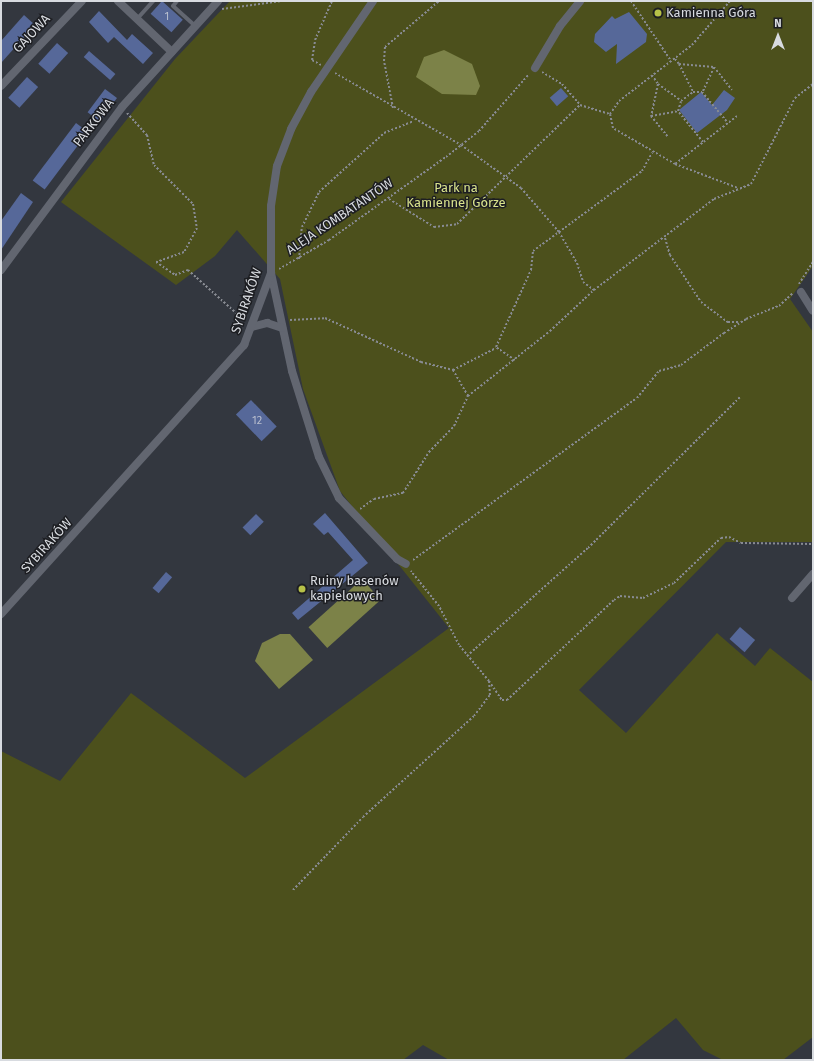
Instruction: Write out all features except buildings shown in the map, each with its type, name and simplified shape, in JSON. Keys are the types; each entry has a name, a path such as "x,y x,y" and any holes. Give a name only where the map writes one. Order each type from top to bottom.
{"street":[{"name":"GAJOWA","path":"1,86 82,1"},
{"path":"118,1 172,52"},
{"name":"SYBIRAKÓW","path":"1,614 244,345 271,273 271,206 277,166 291,129 326,68 374,1"},
{"path":"535,68 560,26 580,1"},
{"name":"PARKOWA","path":"1,270 122,107 196,26 218,5"},
{"path":"271,273 282,325 319,457 339,498 406,564"},
{"path":"799,289 813,311"},
{"path":"252,327 267,323 282,325"},
{"path":"792,598 813,574"}],"lane":[{"path":"137,19 153,1"},
{"path":"177,1 173,6 196,26"}],"path":[{"path":"218,5 281,1"},
{"path":"332,1 315,40 312,60 413,121 461,145 521,188 559,232 577,263 583,282 594,290"},
{"path":"393,109 384,61 385,47 439,1"},
{"path":"631,1 671,61"},
{"path":"730,1 718,19 675,59 652,74 619,101 610,114 612,128 652,153 675,164 738,188"},
{"path":"675,59 693,92"},
{"path":"679,64 714,67 732,90"},
{"path":"702,92 714,67"},
{"path":"535,68 562,84 580,105 610,114"},
{"name":"ALEJA KOMBATANTÓW","path":"271,273 300,259 389,199 461,145 479,131 535,68"},
{"path":"652,74 658,84 681,101"},
{"path":"651,116 658,84"},
{"path":"354,514 374,499 403,493 428,452 454,426 468,396 515,360 594,290 665,238 714,199 751,184 756,178 795,98 813,84"},
{"path":"678,112 681,101 693,92 702,92"},
{"path":"702,92 728,123"},
{"path":"389,199 434,227 457,224 580,105"},
{"path":"122,107 147,135 154,164 193,204 197,228 184,252 156,262 175,275 188,270 252,327"},
{"path":"651,116 678,112"},
{"path":"678,112 703,142"},
{"path":"651,116 668,137"},
{"path":"675,164 737,116"},
{"path":"300,259 302,227 319,192 384,133 413,121"},
{"path":"282,325 325,318 421,362 453,370 496,347 531,270 530,256 559,232 642,171 652,153"},
{"path":"665,238 670,255 701,302 728,322 741,322"},
{"path":"813,262 799,289 779,306 741,322 691,360 654,374 637,398 406,564 439,606 467,656 489,681 502,700 507,700 614,600 620,596 643,598 674,583 721,538 729,537 742,543 813,544"},
{"path":"496,347 515,360"},
{"path":"453,370 468,396"},
{"path":"467,656 588,548 740,397"},
{"path":"292,890 363,817 474,716 490,695 489,681"}],"green space":[{"name":"Park na Kamiennej Górze","path":"230,1 813,1 813,266 790,299 813,332 813,542 726,542 579,690 626,733 717,633 755,666 770,648 813,682 813,1037 783,1060 723,1060 703,1050 676,1018 623,1060 449,1060 423,1045 403,1060 1,1060 1,751 60,781 131,693 245,778 449,628 340,491 303,389 280,279 237,230 215,256 176,285 61,202 175,59"}],"shaded area":[{"path":"444,50 472,64 480,86 476,95 442,94 416,77 424,57"},
{"path":"362,579 381,600 327,648 308,627"},
{"path":"280,634 290,634 313,660 279,689 255,661 262,643"}],"place":[{"name":"Kamienna Góra","path":"658,13"},
{"name":"Ruiny basenów kapielowych","path":"302,589"}]}
